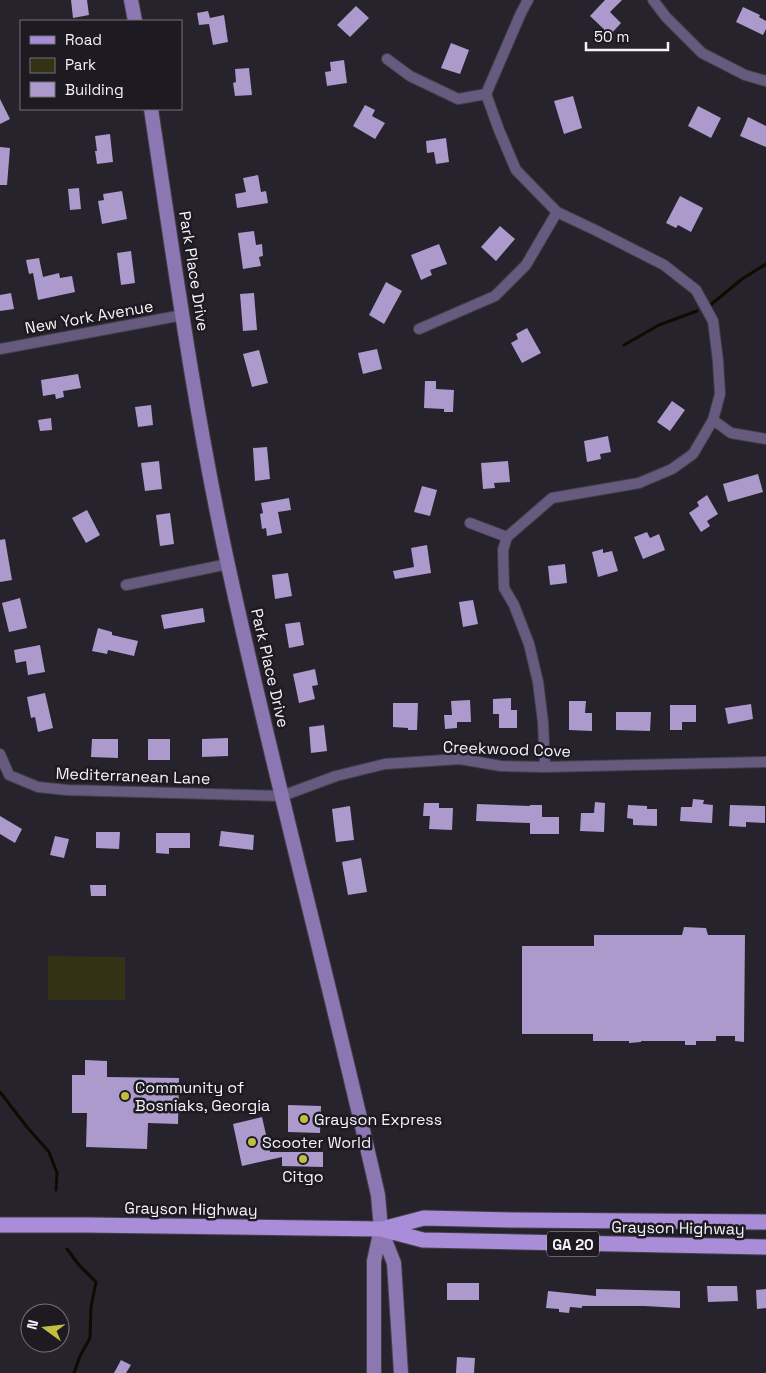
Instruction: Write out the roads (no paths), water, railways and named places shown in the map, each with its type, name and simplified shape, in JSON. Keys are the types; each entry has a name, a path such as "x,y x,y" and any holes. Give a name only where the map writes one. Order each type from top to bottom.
{"main road":[{"name":"Grayson Highway","path":"381,1229 424,1218 766,1222"},
{"name":"Grayson Highway","path":"0,1225 381,1229 423,1240 766,1247"}],"street":[{"path":"131,0 135,20"},
{"path":"528,0 486,94 516,170 557,212 664,265 696,290 713,321 720,394 714,420 694,454 672,470 639,482 552,498 507,537 503,550 504,588 514,605 529,644 536,673 543,722 544,768"},
{"path":"653,0 666,18 702,53 744,75 766,81"},
{"path":"387,59 410,76 458,100 486,94"},
{"name":"Park Place Drive","path":"151,110 202,430 228,564 374,1176 381,1229"},
{"path":"419,329 495,296 526,265 557,212"},
{"name":"New York Avenue","path":"0,349 183,315"},
{"path":"714,420 731,433 766,439"},
{"path":"470,523 507,537"},
{"path":"126,584 228,564"},
{"name":"Mediterranean Lane","path":"0,754 9,775 38,787 67,790 282,796"},
{"name":"Creekwood Cove","path":"282,796 336,776 385,764 460,759 501,766 544,768 766,762"},
{"path":"374,1373 374,1261 381,1229"},
{"path":"381,1229 394,1262 401,1373"}],"waterway":[{"path":"708,307 742,279 766,264"},
{"path":"624,345 659,325 697,311"},
{"path":"0,1092 49,1152 57,1173 56,1190"},
{"path":"67,1249 79,1265 96,1282 91,1307 90,1338 80,1356 74,1373"}],"place":[{"name":"Community of Bosniaks, Georgia","path":"125,1096"},
{"name":"Grayson Express","path":"304,1119"},
{"name":"Scooter World","path":"252,1142"},
{"name":"Citgo","path":"303,1159"}]}
